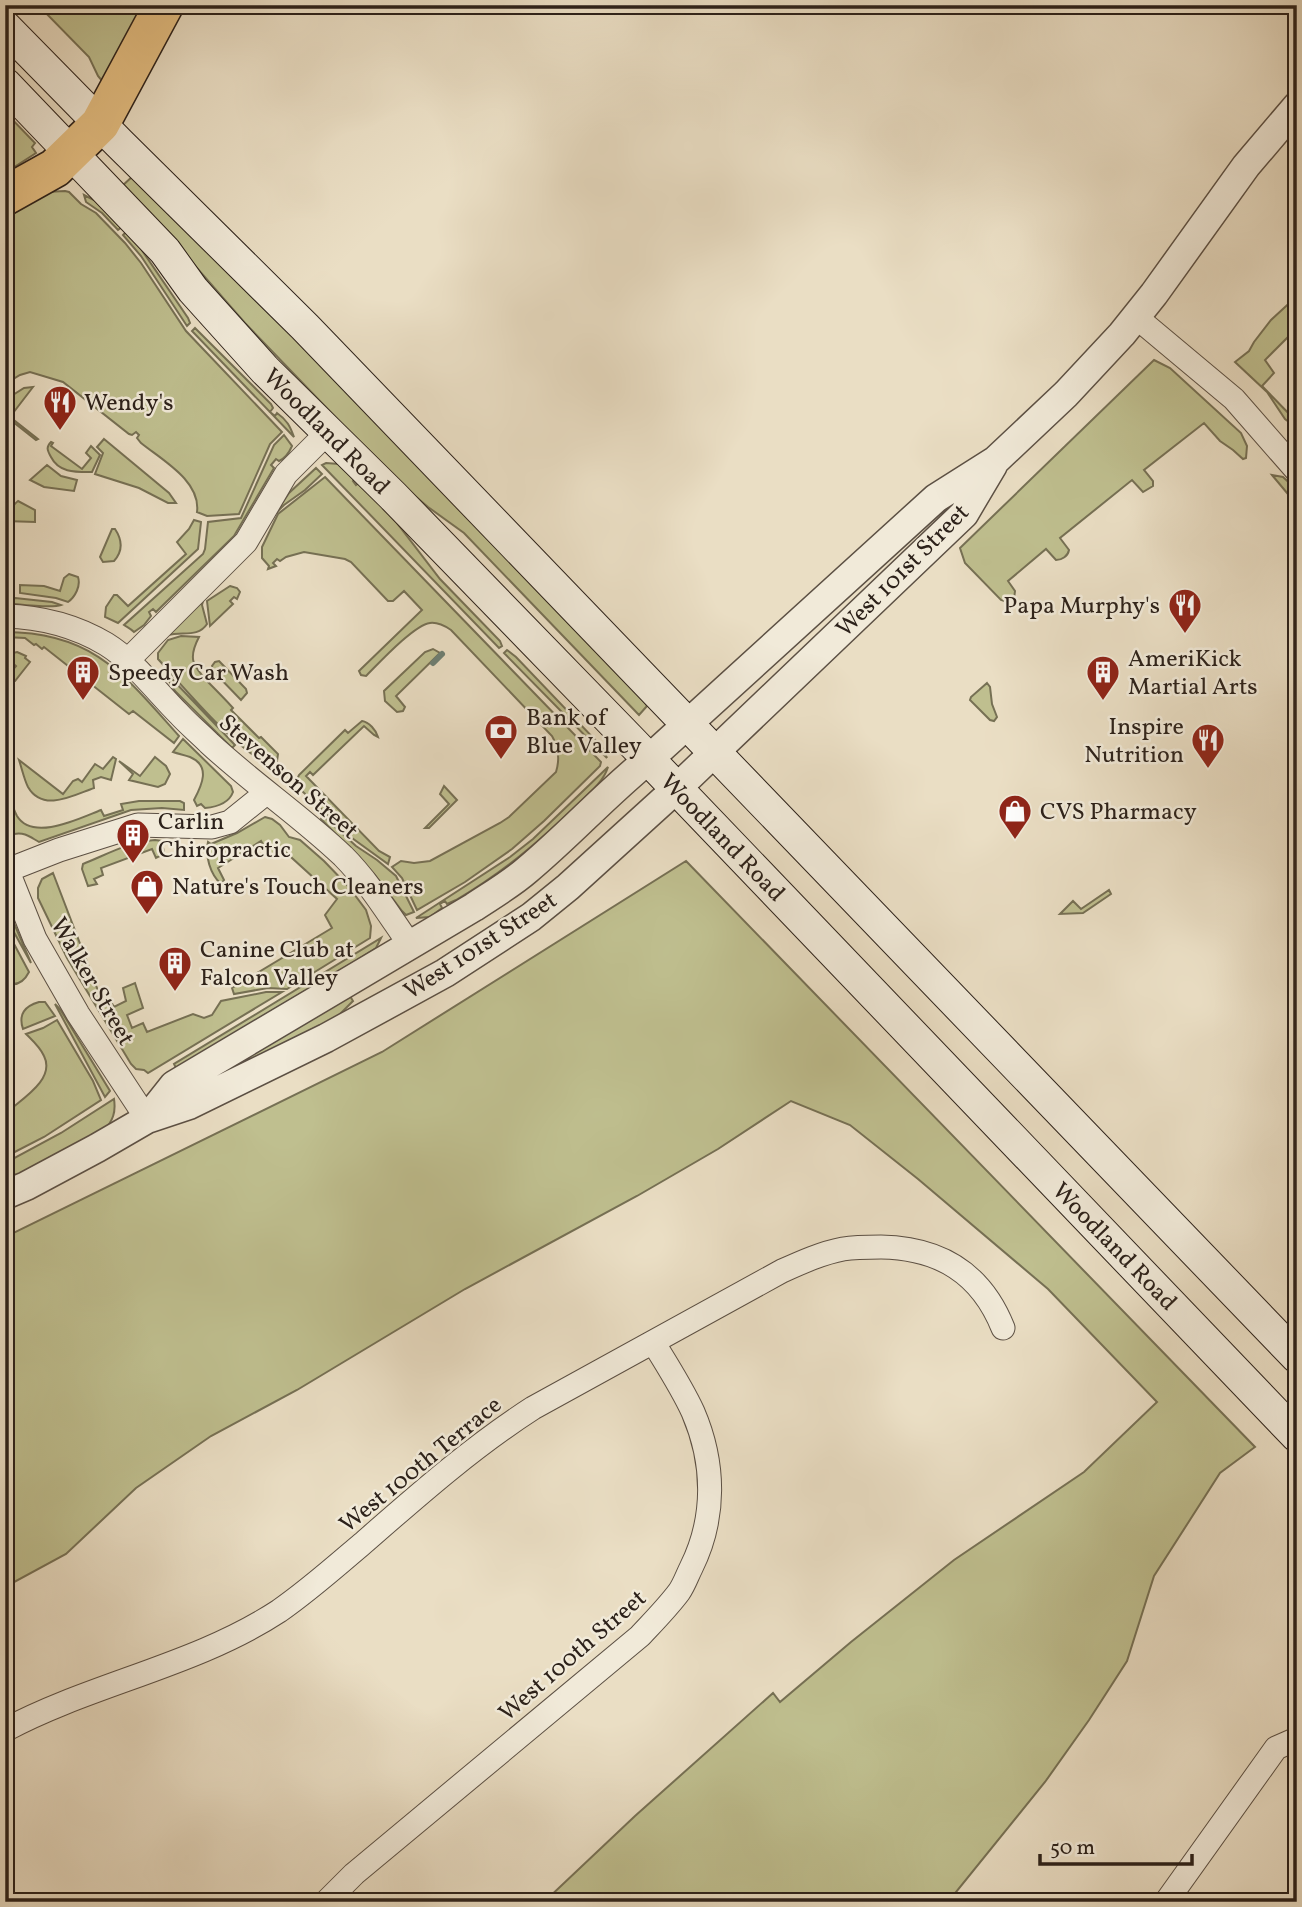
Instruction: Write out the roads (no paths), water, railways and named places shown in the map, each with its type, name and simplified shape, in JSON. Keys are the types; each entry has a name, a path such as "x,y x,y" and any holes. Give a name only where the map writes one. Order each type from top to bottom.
{"highway":[{"path":"5,196 55,168 100,124 164,5"}],"main road":[{"path":"5,27 305,327 1297,1357"},
{"name":"Woodland Road","path":"5,84 165,251 192,290 265,370 393,496 1296,1433"}],"street":[{"name":"West 101st Street","path":"147,1119 174,1085 410,945 528,869 936,498 996,460 1066,394 1122,334 1170,274 1246,166 1297,106"},
{"path":"1136,317 1234,399 1297,471"},
{"path":"128,660 246,542 286,474 328,432"},
{"name":"West 101st Street","path":"5,1195 85,1155 147,1119 189,1105 326,1038 445,973 531,917 676,789 964,514 996,460"},
{"name":"Stevenson Street","path":"5,616 31,617 78,629 128,660 179,714 234,766 344,858 410,945"},
{"path":"6,867 138,825 212,827 230,822 266,793"},
{"name":"Walker Street","path":"6,867 35,939 78,1014 147,1119"},
{"name":"West 100th Terrace","path":"5,1730 62,1704 213,1647 244,1632 308,1590 466,1455 501,1429 533,1408 653,1342 814,1257 845,1249 873,1247 901,1247 929,1253 971,1278 986,1294 1003,1328"},
{"name":"West 100th Street","path":"326,1902 354,1874 640,1636 681,1590 707,1526 709,1471 703,1441 693,1413 653,1342"},
{"path":"1166,1902 1276,1748 1297,1741"}],"waterway":[{"path":"433,663 442,654"}],"place":[{"name":"Wendy's","path":"60,432"},
{"name":"Papa Murphy's","path":"1185,635"},
{"name":"Speedy Car Wash","path":"83,702"},
{"name":"AmeriKick Martial Arts","path":"1103,702"},
{"name":"Bank of Blue Valley","path":"501,761"},
{"name":"Inspire Nutrition","path":"1208,770"},
{"name":"CVS Pharmacy","path":"1015,841"},
{"name":"Carlin Chiropractic","path":"133,865"},
{"name":"Nature's Touch Cleaners","path":"147,916"},
{"name":"Canine Club at Falcon Valley","path":"175,993"}]}
